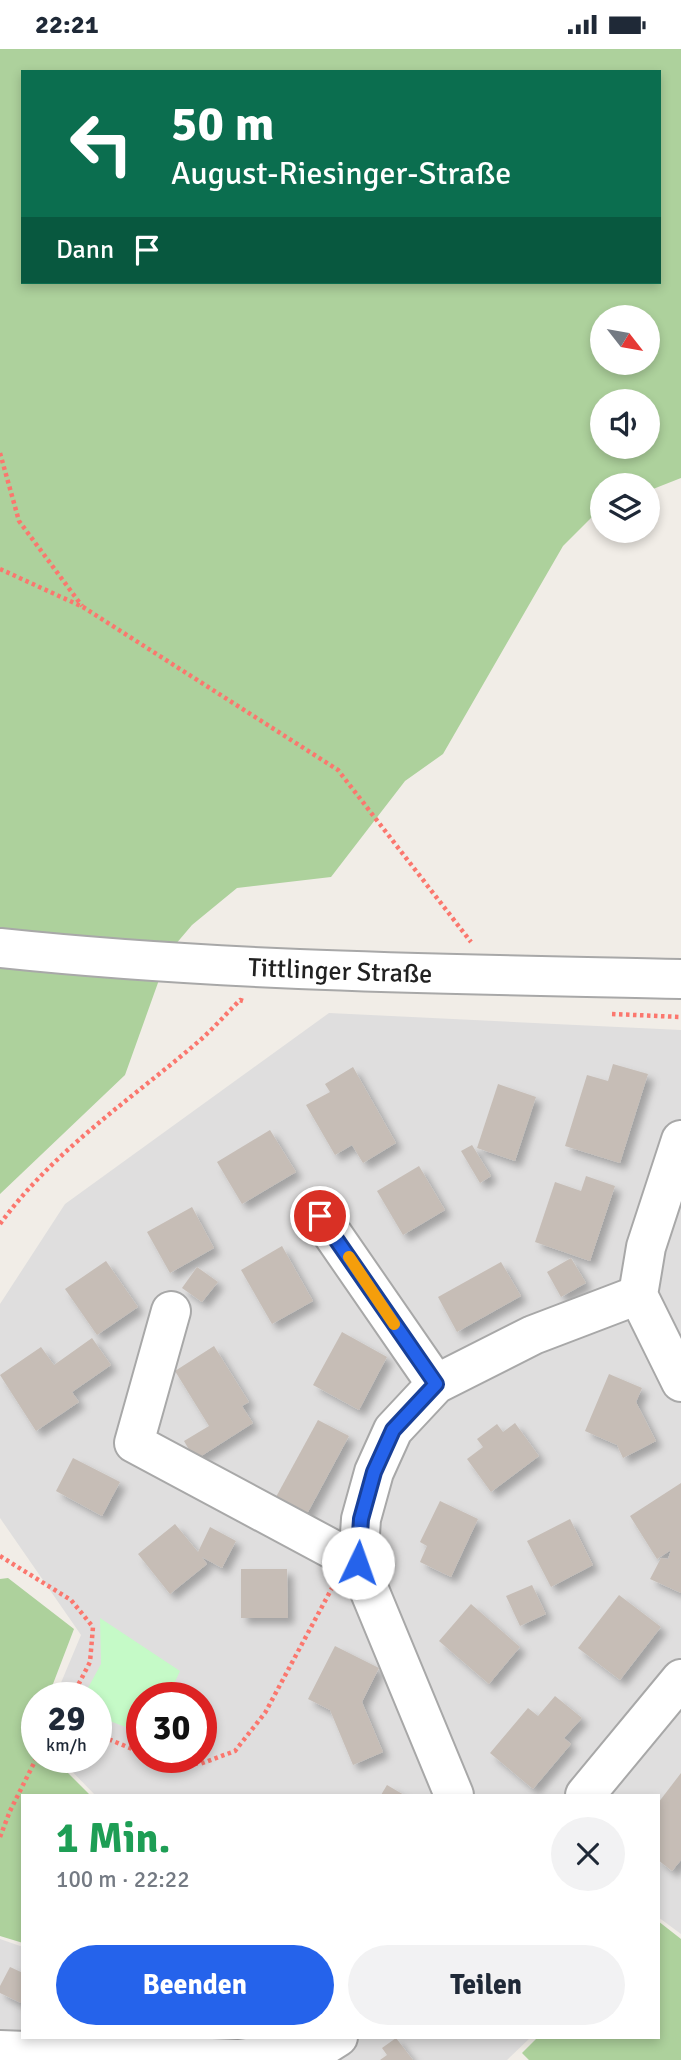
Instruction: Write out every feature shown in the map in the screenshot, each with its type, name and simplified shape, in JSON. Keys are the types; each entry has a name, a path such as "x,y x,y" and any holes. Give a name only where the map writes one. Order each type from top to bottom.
{"street":[{"name":"Tittlinger Straße","path":"0,949 113,960 368,972 681,979"},
{"path":"681,1140 646,1247 638,1295 681,1382"},
{"path":"320,1216 436,1384"},
{"path":"454,1794 353,1561 374,1472 393,1430 436,1384 533,1335 638,1295"},
{"path":"171,1311 134,1443 353,1561"},
{"path":"586,1794 681,1679"},
{"path":"0,2050 238,2059 292,2056 319,2049 335,2039"}],"path":[{"path":"0,453 19,521 83,607"},
{"path":"0,569 83,607 338,770 498,975"},
{"path":"0,1224 12,1207 70,1147 200,1040 240,1000 254,1001"},
{"path":"598,1014 681,1017"},
{"path":"0,1556 71,1600 93,1627 90,1662 80,1682"},
{"path":"217,1758 235,1751 265,1713 353,1561"},
{"path":"0,1837 29,1773"}],"shaded area":[{"path":"329,1013 681,1030 681,1934 660,1918 660,1794 94,1794 74,1773 112,1773 112,1682 61,1682 81,1635 0,1518 0,1304 65,1204"},
{"path":"0,1939 21,1946 21,2039 529,2039 507,2060 0,2060"}],"green space":[{"path":"0,49 681,49 681,478 660,486 660,473 590,473 590,519 563,546 443,754 405,781 331,877 237,888 192,925 169,952 125,1075 0,1194"},
{"path":"8,1578 74,1629 54,1682 21,1682 21,1773 68,1773 89,1794 21,1794 21,1942 0,1936 0,1579"},
{"path":"100,1618 180,1671 175,1682 126,1682 126,1727 112,1722 112,1682 91,1682 101,1664"},
{"path":"660,1923 681,1939 681,2060 529,2060 522,2053 536,2039 660,2039"}],"building":[{"path":"613,1064 648,1074 620,1163 565,1146 587,1075 608,1081"},
{"path":"353,1067 396,1143 363,1163 352,1145 335,1155 306,1105 330,1092 325,1084"},
{"path":"498,1084 536,1097 515,1161 477,1148"},
{"path":"270,1130 296,1172 242,1204 217,1162"},
{"path":"472,1145 491,1176 480,1183 461,1151"},
{"path":"419,1166 445,1210 403,1235 377,1191"},
{"path":"586,1176 615,1186 590,1261 535,1242 555,1182 581,1191"},
{"path":"192,1207 214,1248 170,1273 147,1232"},
{"path":"282,1246 313,1301 272,1324 241,1270"},
{"path":"571,1258 586,1283 561,1297 547,1272"},
{"path":"106,1261 138,1307 97,1335 65,1289"},
{"path":"501,1262 521,1296 457,1332 438,1297"},
{"path":"197,1267 218,1282 202,1302 182,1288"},
{"path":"342,1332 387,1357 359,1410 313,1385"},
{"path":"92,1338 111,1365 72,1392 79,1402 36,1431 0,1375 41,1347 54,1365"},
{"path":"214,1346 249,1402 242,1406 253,1423 195,1460 184,1441 209,1426 175,1371"},
{"path":"609,1374 642,1388 636,1402 656,1441 623,1458 617,1445 585,1431"},
{"path":"318,1420 349,1436 301,1525 270,1508"},
{"path":"515,1423 539,1456 491,1492 467,1459 483,1447 477,1439 497,1424 503,1432"},
{"path":"73,1458 120,1482 102,1516 56,1491"},
{"path":"681,1483 681,1593 650,1579 661,1558 668,1559 671,1550 657,1559 630,1516"},
{"path":"440,1501 478,1519 451,1577 420,1562 427,1546 420,1542"},
{"path":"570,1519 593,1565 551,1587 527,1541"},
{"path":"175,1524 198,1552 210,1527 236,1541 222,1568 202,1557 207,1564 170,1594 138,1554"},
{"path":"241,1569 287,1569 288,1618 241,1618"},
{"path":"532,1585 546,1614 520,1626 506,1596"},
{"path":"619,1595 661,1627 620,1680 578,1648"},
{"path":"471,1604 520,1647 489,1684 439,1641"},
{"path":"335,1646 379,1668 362,1702 383,1752 353,1765 330,1710 308,1699"},
{"path":"555,1696 582,1718 564,1738 571,1744 533,1789 490,1753 528,1708 538,1716"},
{"path":"681,1773 681,1860 672,1871 660,1862 660,1800"},
{"path":"387,1785 402,1794 382,1794"},
{"path":"10,1967 21,1972 21,2003 0,1993 0,1986"},
{"path":"397,2039 413,2060 380,2060 387,2055 382,2048"}],"slow traffic":[{"path":"349,1257 394,1324"}],"route":[{"path":"320,1216 436,1384 393,1430 374,1472 361,1519 358,1563"}]}
